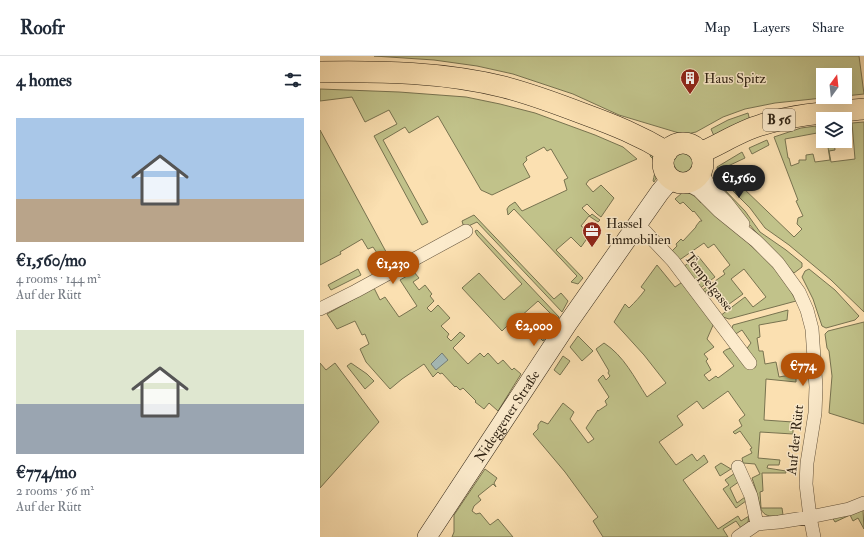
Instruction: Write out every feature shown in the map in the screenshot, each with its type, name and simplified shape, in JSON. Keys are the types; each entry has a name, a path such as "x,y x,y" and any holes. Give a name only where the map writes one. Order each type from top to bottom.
{"main road":[{"path":"320,72 429,75 504,87 567,107 616,125 644,138 667,152"},
{"name":"Nideggener Straße","path":"689,171 760,125 800,116 864,109"},
{"path":"683,143 691,145 689,171 665,172 663,166 664,157 675,145 683,143"}],"street":[{"name":"Nideggener Straße","path":"427,537 568,323 660,192 689,171"},
{"name":"Auf der Rütt","path":"689,171 698,190 718,211 756,241 778,262 804,302 810,317 814,346 816,387 815,414 807,467 807,496 814,537"},
{"name":"Auf der Rütt","path":"689,171 708,184 726,202 756,241"},
{"name":"Tempelgasse","path":"638,224 673,261 750,363"},
{"path":"320,309 466,231"},
{"path":"738,467 751,496 756,524"},
{"path":"738,537 756,524 810,517 849,509 864,504"}],"green space":[{"path":"374,56 859,56 864,94 852,95 852,68 816,68 816,99 775,103 745,109 723,117 696,132 687,134 619,115 573,94 513,74 477,66 434,60"},
{"path":"320,89 399,92 466,97 500,104 535,113 595,135 623,147 637,159 589,180 586,184 593,192 601,185 614,198 601,217 587,204 582,208 590,216 592,214 600,220 598,222 589,216 581,226 591,233 581,247 571,237 556,250 583,278 578,284 571,282 577,276 514,209 508,215 507,209 515,202 522,211 567,190 564,180 568,178 551,149 547,151 544,147 526,157 527,160 523,164 530,177 492,195 481,190 438,116 409,133 405,127 383,140 428,222 422,225 374,136 397,124 389,110 365,122 352,97 320,101"},
{"path":"748,113 750,121 714,136 711,129 728,120"},
{"path":"864,122 864,312 831,280 789,245 765,228 750,208 724,182 718,172 717,167 742,152 745,158 728,166 734,179 737,177 741,186 794,237 802,229 797,224 798,218 803,216 796,201 798,200 774,137 801,128 816,126 816,133 785,139 791,166 799,163 799,160 806,160 806,155 813,154 815,162 830,160 828,148 835,148 835,150 829,151 831,162 855,159 852,123"},
{"path":"320,130 391,261 386,265 373,247 368,249 362,239 340,252 341,254 320,265"},
{"path":"767,140 769,145 752,154 749,148"},
{"path":"683,151 692,155 696,164 692,173 683,177 674,173 670,164 674,155"},
{"path":"651,154 656,160 658,167 654,182 655,164 653,158 650,156"},
{"path":"719,187 723,188 745,211 760,232 802,263 802,267 794,273 754,230"},
{"path":"687,192 696,197 701,203 703,201 773,266 786,282 796,301 729,319 720,316 745,297 753,307 766,297 744,269 731,279 743,294 725,307 711,288 703,293 701,291 725,274 723,271 730,265 714,244 708,248 704,243 678,261 670,253 681,239 683,241 700,221 702,221 694,211 693,212 683,202 680,204 675,199 682,193"},
{"path":"474,215 554,299 561,293 568,301 562,312 477,222 464,228 462,221"},
{"path":"477,230 559,317 557,320 538,301 520,317 518,315 502,331 462,288 479,273 504,300 522,284 477,235 475,231"},
{"path":"698,256 715,277 699,289 683,267"},
{"path":"657,265 675,287 684,281 714,323 707,339 714,347 704,354 708,359 706,361 711,370 704,375 709,381 716,376 718,378 734,366 723,352 733,348 745,351 751,343 742,330 734,335 731,331 733,325 788,310 787,320 759,325 760,337 757,338 759,351 763,351 765,364 776,362 779,377 796,374 796,382 766,379 764,420 793,422 793,434 760,432 758,458 780,460 779,465 768,465 767,468 786,471 786,473 762,473 763,491 760,492 761,508 782,508 783,515 769,516 762,512 760,508 756,488 752,478 760,474 755,464 743,463 742,458 752,453 750,449 752,448 740,431 735,434 733,432 742,426 739,420 745,415 728,391 703,409 697,401 677,416 683,425 659,442 676,465 692,454 697,461 704,455 708,462 683,480 718,529 738,516 741,521 749,516 748,522 741,528 736,521 723,529 728,537 603,537 593,521 598,517 565,472 533,434 538,429 538,425 541,421 548,424 563,403 574,412 570,419 588,443 594,439 586,428 598,410 607,405 605,401 609,397 598,380 603,375 606,380 610,376 608,373 609,371 596,349 604,343 623,361 647,397 666,383 644,355 614,322 625,304 629,308 643,293 645,290 641,287"},
{"path":"358,269 361,275 331,290 328,285"},
{"path":"809,269 835,290 859,316 855,320 826,328 822,326 813,299 802,277 805,271"},
{"path":"414,272 419,278 413,282 419,290 425,285 432,294 430,296 434,301 427,308 431,312 438,305 450,318 441,326 449,334 447,337 451,341 460,332 465,336 453,348 468,364 480,353 484,357 488,353 498,364 503,360 512,370 514,368 521,374 498,411 489,403 484,409 475,402 476,401 463,388 460,390 456,386 455,387 442,373 440,374 438,372 433,377 424,364 390,389 366,362 360,349 369,344 365,334 362,335 355,321 337,329 327,314 374,288 380,300 385,297 399,317 417,306 400,280"},
{"path":"545,317 553,326 543,341 532,330"},
{"path":"864,322 864,424 829,413 832,376 825,334 828,331"},
{"path":"578,336 593,351 582,361 570,347"},
{"path":"563,356 570,361 560,375 554,370"},
{"path":"320,363 326,370 335,363 379,422 320,488"},
{"path":"351,363 374,381 365,389 347,366"},
{"path":"721,463 731,469 720,476 715,467"},
{"path":"485,469 497,478 494,483 496,487 493,484 478,496 481,500 474,506 472,511 476,514 480,513 490,525 498,519 513,537 452,537 454,532 454,515"},
{"path":"735,473 740,481 730,488 737,503 745,497 746,501 736,508 723,489 729,485 725,480"},
{"path":"863,510 864,529 858,518 853,521 850,515 835,522 832,517"}],"water":[{"path":"442,353 448,360 436,370 431,364"}],"place":[{"name":"Haus Spitz","path":"690,95"},
{"name":"Hassel Immobilien","path":"592,248"}]}
